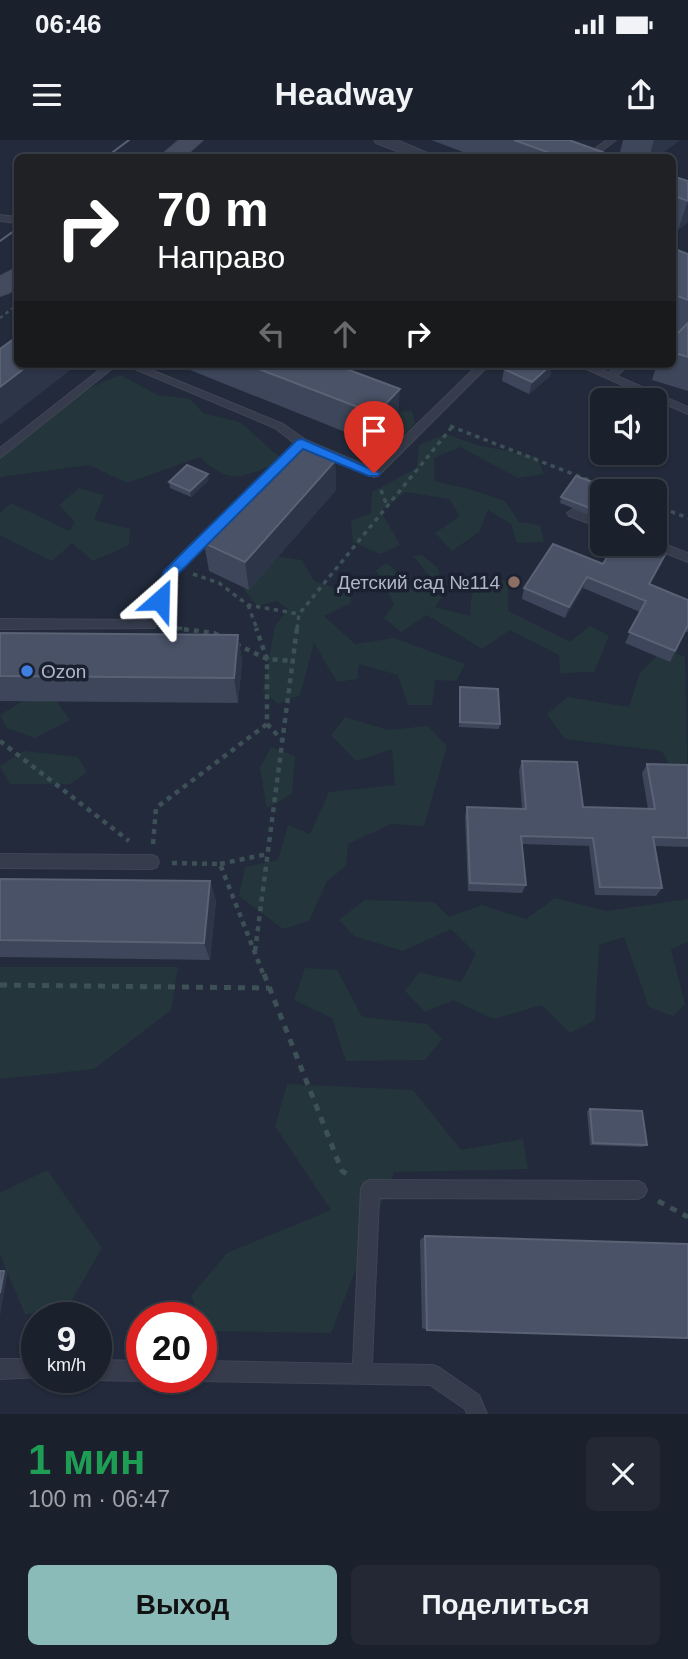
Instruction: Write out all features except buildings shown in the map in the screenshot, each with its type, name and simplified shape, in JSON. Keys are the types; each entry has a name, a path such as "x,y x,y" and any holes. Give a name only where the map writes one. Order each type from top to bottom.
{"street":[{"path":"174,154 192,140"},
{"path":"383,140 420,154"},
{"path":"0,288 14,277"}],"lane":[{"path":"592,154 612,140"},
{"path":"0,454 108,368"},
{"path":"138,368 279,426 302,443 374,473 481,368"},
{"path":"590,368 688,411"},
{"path":"611,377 620,368"},
{"path":"292,453 302,443"},
{"path":"0,624 151,625 169,575 273,472"},
{"path":"573,513 590,519"},
{"path":"667,549 688,558"},
{"path":"0,861 152,862"},
{"path":"362,1374 370,1189 638,1191"},
{"path":"0,1368 21,1369"},
{"path":"217,1371 433,1375 472,1402 477,1414"}],"path":[{"path":"428,418 590,481"},
{"path":"255,952 299,614 452,427"},
{"path":"667,510 688,518"},
{"path":"176,567 219,583 248,605 299,614"},
{"path":"248,605 267,659 267,724 283,741"},
{"path":"151,625 214,633 267,659 293,661"},
{"path":"152,862 156,808 267,724"},
{"path":"0,741 115,829 152,862 219,864 268,854"},
{"path":"219,864 342,1171 370,1189"},
{"path":"0,985 269,988"},
{"path":"638,1191 688,1217"}],"shaded area":[{"path":"120,375 158,395 190,399 203,413 240,422 284,461 249,474 231,476 211,467 200,457 127,483 89,465 0,477 0,455 73,395"},
{"path":"412,411 415,423 389,451 373,450 372,440 397,412"},
{"path":"446,434 477,445 537,457 544,474 518,478 460,447 434,458 434,481 505,501 519,522 540,525 544,542 517,543 511,524 488,510 479,532 452,551 435,533 460,516 449,499 405,492 381,511 400,545 380,554 353,542 351,521 371,513 372,492 417,468 419,445"},
{"path":"79,488 104,495 94,520 130,529 129,545 93,561 72,543 52,561 0,535 0,513 11,503 69,531 75,522 59,505"},
{"path":"422,555 437,567 445,592 435,607 470,616 472,594 488,576 508,582 508,611 570,642 590,626 609,636 594,672 560,673 559,655 510,630 482,649 427,615 401,632 384,618 394,604 376,570 387,563 409,584 433,580 413,556"},
{"path":"274,556 302,560 314,581 350,593 351,603 324,616 355,644 394,638 465,664 456,681 435,680 432,705 408,705 398,675 359,664 357,679 337,682 314,643 300,695 278,704 263,691 275,626 288,609 277,601 257,606 244,590"},
{"path":"664,648 685,657 688,798 662,751 565,739 547,714 568,697 629,707 640,673"},
{"path":"23,701 56,701 70,720 35,738 7,728 0,715"},
{"path":"345,717 388,730 428,726 447,746 424,826 391,824 348,844 346,866 327,881 309,921 283,929 239,896 245,867 278,860 288,825 310,834 329,792 395,785 392,749 356,761 331,735"},
{"path":"271,747 295,756 292,794 267,808 260,768"},
{"path":"24,751 78,757 87,772 70,784 10,784 0,766"},
{"path":"555,898 607,911 688,899 688,942 671,949 685,1004 673,1016 649,1007 624,937 599,945 595,1020 570,1033 542,1005 494,1019 453,1000 425,1012 405,991 419,972 461,982 476,954 451,929 403,951 354,936 339,920 365,900 434,902 449,917 482,905 526,919"},
{"path":"0,967 178,967 171,1010 94,1069 0,1079"},
{"path":"305,968 337,970 362,1017 427,1024 442,1039 425,1060 346,1061 332,1018 294,1000"},
{"path":"287,1084 413,1090 461,1150 523,1139 528,1169 394,1172 331,1333 217,1331 217,1302 194,1302 191,1296 227,1253 331,1210 275,1126"},
{"path":"47,1170 102,1248 71,1302 21,1302 21,1305 0,1255 0,1193"}],"tram line":[{"path":"110,154 129,140"},
{"path":"0,241 14,231"}],"place":[{"name":"Детский сад №114","path":"514,582"},
{"name":"Ozon","path":"27,671"}],"route":[{"path":"160,600 169,575 302,443 374,473"}]}
